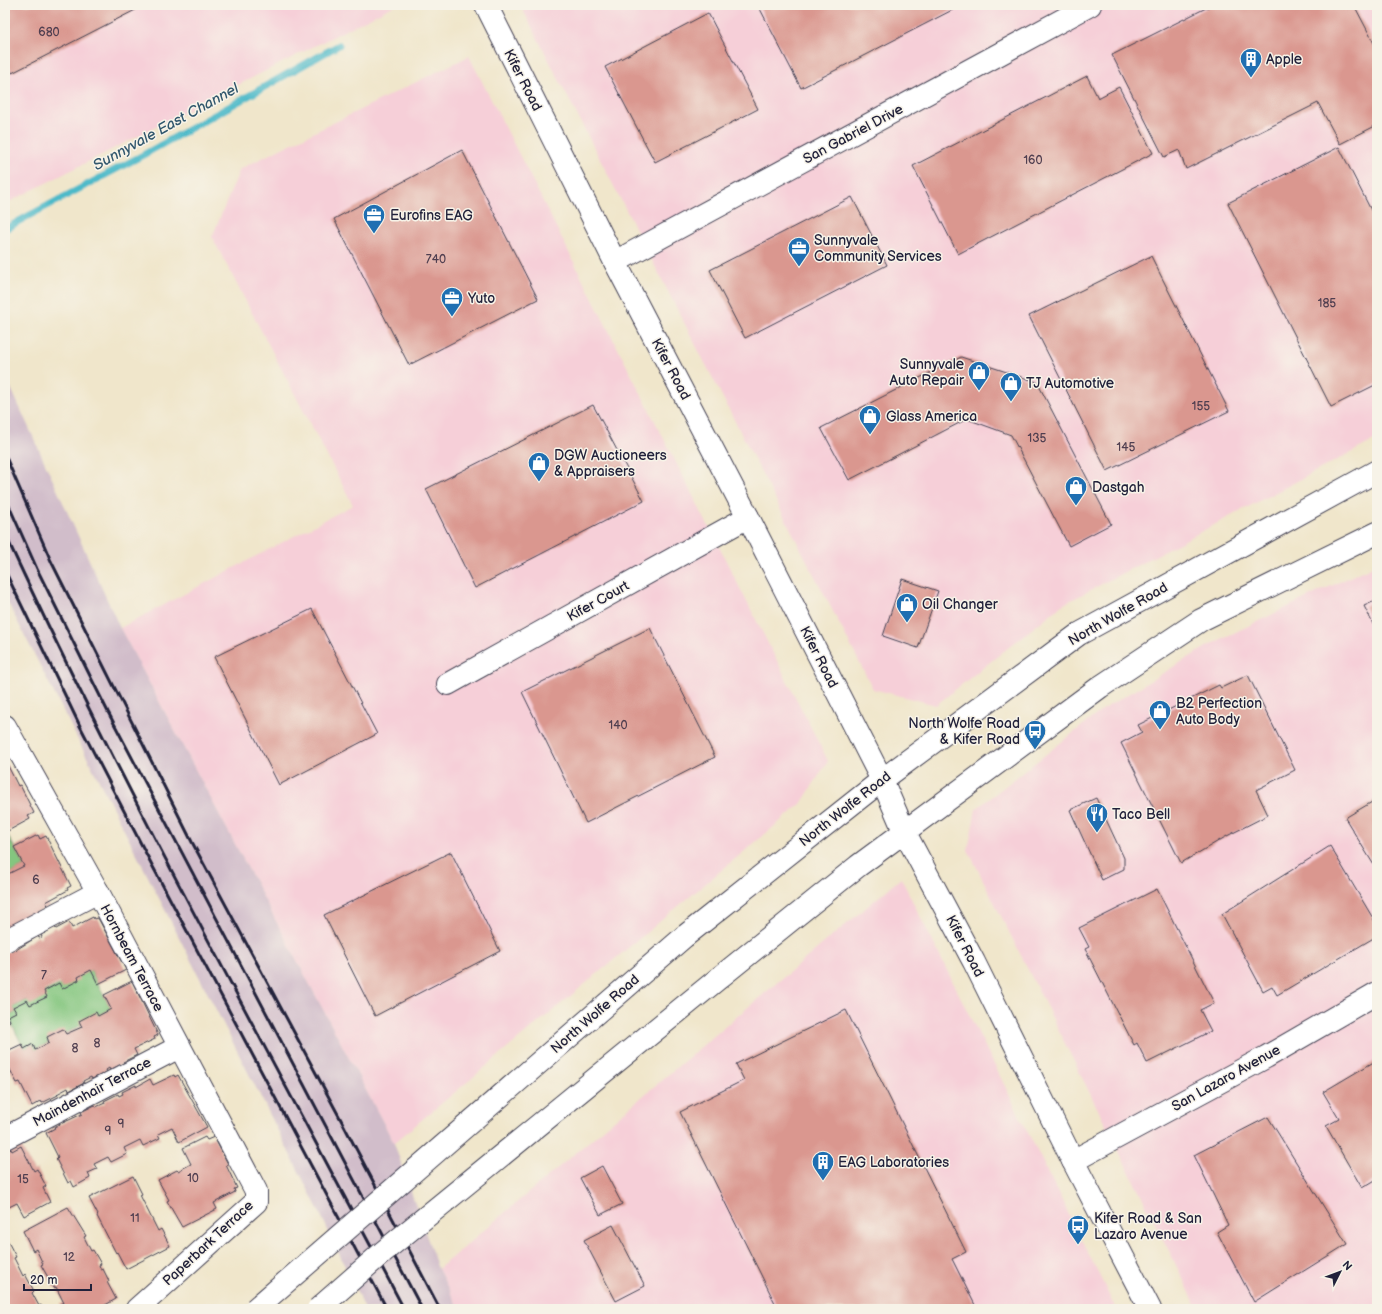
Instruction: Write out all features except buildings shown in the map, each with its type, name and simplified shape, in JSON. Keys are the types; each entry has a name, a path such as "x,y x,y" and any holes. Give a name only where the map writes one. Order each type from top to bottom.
{"main road":[{"name":"Kifer Road","path":"486,5 615,262 748,517 882,780 904,831 974,962 1073,1161 1150,1309"},
{"name":"San Gabriel Drive","path":"615,262 1090,5"},
{"name":"North Wolfe Road","path":"255,1309 685,936 882,780 1080,634 1377,471"},
{"name":"Kifer Court","path":"448,684 748,517"},
{"path":"318,1309 383,1252 858,866 1100,687 1201,620 1377,533"},
{"name":"Hornbeam Terrace","path":"6,732 98,892 256,1191"},
{"path":"5,941 98,892"},
{"name":"San Lazaro Avenue","path":"1073,1161 1266,1057 1377,993"},
{"name":"Maindenhair Terrace","path":"5,1138 179,1047"},
{"name":"Paperbark Terrace","path":"136,1309 256,1202 256,1191"}],"shaded area":[{"path":"5,5 395,5 5,204"},
{"path":"534,5 1377,5 1377,439 1062,605 936,705 873,689 523,10"},
{"path":"469,56 828,761 801,804 394,1143 120,628 353,505 212,237 240,169"},
{"path":"5,375 120,628 394,1143 438,1269 459,1309 365,1309 318,1209 5,597"},
{"path":"1377,564 1377,1309 1198,1309 968,850 976,809 1105,708 1213,643"},
{"path":"901,878 1116,1309 459,1309 438,1269"}],"green space":[{"path":"5,830 24,866 5,876"},
{"path":"91,970 111,1009 35,1050 33,1044 24,1049 8,1016 16,1012 13,1007"}],"waterway":[{"name":"Sunnyvale East Channel","path":"5,229 143,155 339,45"}],"railway":[{"path":"5,455 51,561 192,842 340,1118 440,1309"},
{"path":"5,497 38,571 108,712 422,1309"},
{"path":"5,534 52,633 149,827 404,1309"},
{"path":"5,571 80,726 387,1309"}],"place":[{"name":"Apple","path":"1251,78"},
{"name":"Eurofins EAG","path":"374,234"},
{"name":"Sunnyvale Community Services","path":"799,268"},
{"name":"Yuto","path":"452,318"},
{"name":"Sunnyvale Auto Repair","path":"979,392"},
{"name":"TJ Automotive","path":"1011,402"},
{"name":"Glass America","path":"870,436"},
{"name":"DGW Auctioneers & Appraisers","path":"539,482"},
{"name":"Dastgah","path":"1076,506"},
{"name":"Oil Changer","path":"907,624"},
{"name":"B2 Perfection Auto Body","path":"1160,730"},
{"name":"North Wolfe Road & Kifer Road","path":"1035,750"},
{"name":"Taco Bell","path":"1097,834"},
{"name":"EAG Laboratories","path":"823,1182"},
{"name":"Kifer Road & San Lazaro Avenue","path":"1078,1246"}]}
